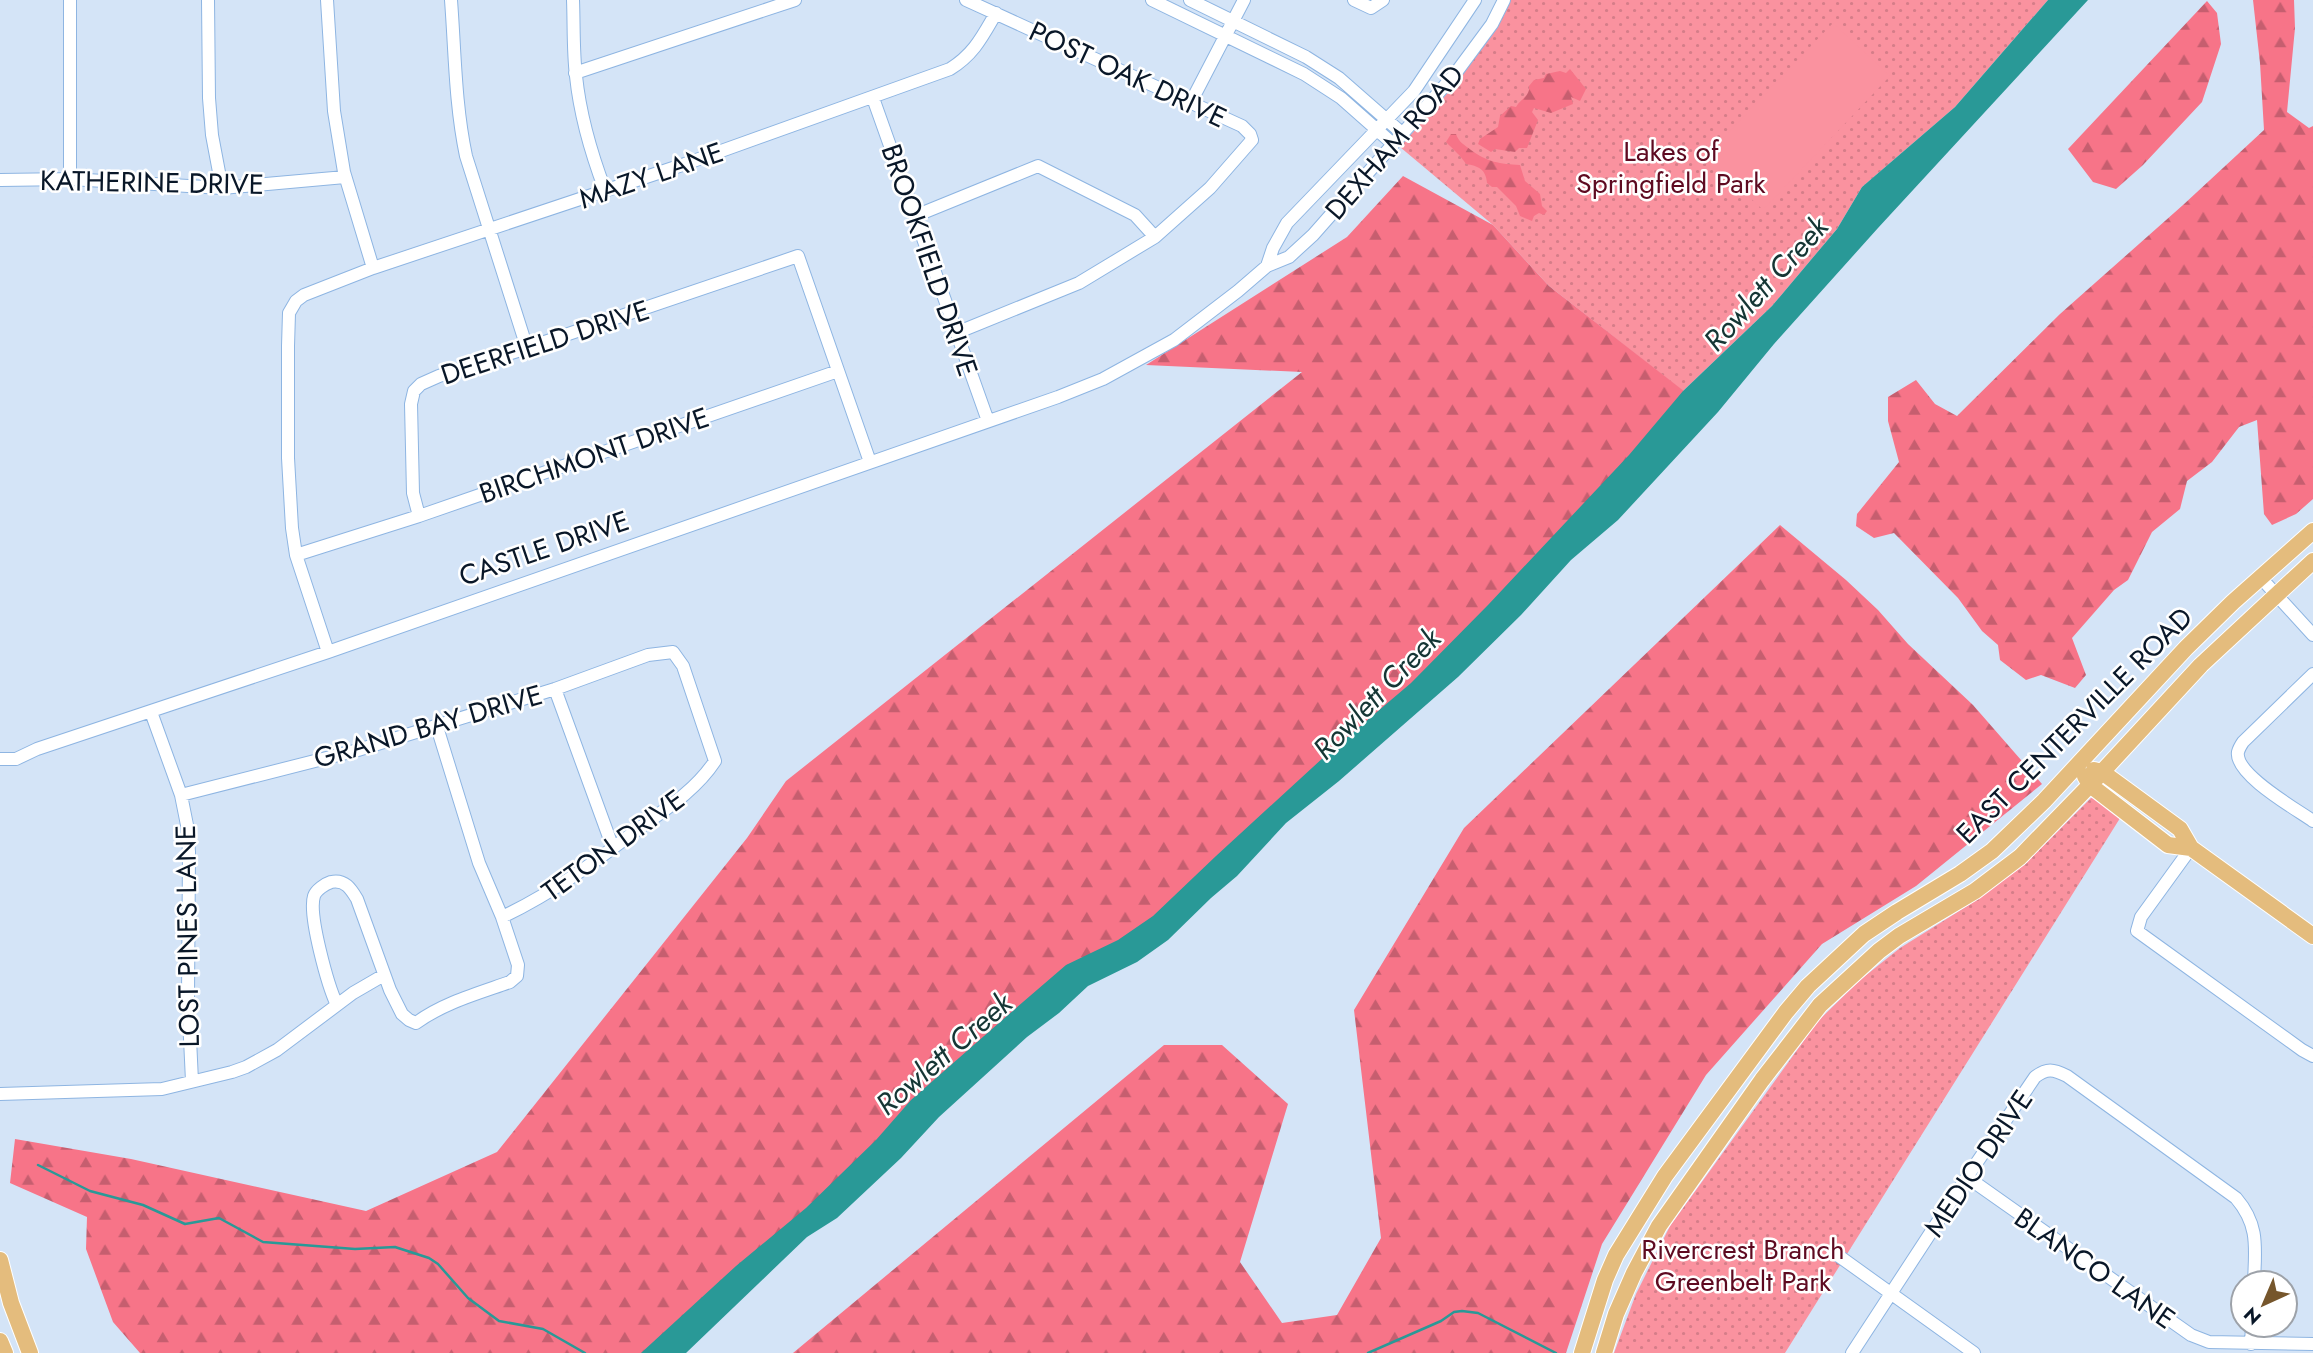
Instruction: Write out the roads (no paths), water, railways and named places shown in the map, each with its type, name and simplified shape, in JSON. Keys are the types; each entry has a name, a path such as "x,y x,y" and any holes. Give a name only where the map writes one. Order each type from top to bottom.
{"main road":[{"name":"EAST CENTERVILLE ROAD","path":"1582,1353 1605,1280 1616,1255 1665,1176 1808,986 1864,934 1992,851 2186,648 2313,531"},
{"name":"EAST CENTERVILLE ROAD","path":"1604,1353 1616,1314 1640,1261 1660,1226 1762,1080 1820,1005 1899,936 1975,891 2039,839 2201,665 2313,561"},
{"path":"2078,764 2102,772 2180,829 2191,848 2313,936"},
{"path":"2078,764 2090,785 2168,845 2191,848"},
{"path":"0,1260 10,1303 30,1353"},
{"path":"0,1341 5,1353"}],"street":[{"path":"70,0 70,179"},
{"path":"208,0 210,110 222,188"},
{"path":"327,0 334,111 345,177 373,268"},
{"path":"452,0 459,123 466,156 527,348"},
{"path":"573,0 575,74 579,100 591,152 605,190"},
{"path":"575,74 795,0"},
{"name":"POST OAK DRIVE","path":"965,0 1191,102 1242,126 1250,134 1252,141 1241,156 1156,237"},
{"path":"1152,0 1304,74 1341,98 1393,144"},
{"path":"1190,0 1306,57 1339,78 1403,134"},
{"path":"1191,102 1244,0"},
{"path":"1354,0 1371,8 1383,0"},
{"name":"DEXHAM ROAD","path":"1267,266 1273,248 1287,223 1414,91 1475,0"},
{"name":"DEXHAM ROAD","path":"1103,379 1174,340 1229,299 1267,266 1289,257 1313,235 1455,74 1492,24 1504,0"},
{"name":"MAZY LANE","path":"296,555 288,458 288,346 289,313 296,301 304,295 373,268 873,98 950,69 976,48 996,13"},
{"name":"BROOKFIELD DRIVE","path":"873,98 988,421"},
{"path":"915,216 1038,166 1135,215 1156,237 1079,283 956,333"},
{"name":"KATHERINE DRIVE","path":"0,180 70,179 222,188 345,177"},
{"name":"DEERFIELD DRIVE","path":"419,516 412,465 411,404 414,391 421,384 439,376 798,256 838,371"},
{"path":"838,371 870,462"},
{"name":"BIRCHMONT DRIVE","path":"296,555 419,516 838,371"},
{"name":"CASTLE DRIVE","path":"0,759 16,758 328,652 1103,379"},
{"path":"296,555 328,652"},
{"path":"2261,578 2313,635"},
{"name":"GRAND BAY DRIVE","path":"181,795 358,750 555,689 648,655 673,652 683,666 715,761"},
{"path":"2313,674 2243,742 2238,752 2240,762 2248,775 2313,821"},
{"path":"555,689 614,848"},
{"name":"LOST PINES LANE","path":"151,712 181,795 189,852 188,996 192,1081"},
{"path":"337,1005 323,964 314,908 314,896 319,889 331,882 342,882 349,886 357,899 384,975 402,1014 409,1020 416,1023 425,1016 510,982 517,976 518,965 479,863 437,727"},
{"name":"TETON DRIVE","path":"502,918 533,903 614,848 680,798 707,773 715,761"},
{"path":"2191,848 2141,918 2137,932 2313,1056"},
{"path":"0,1094 162,1089 232,1072 262,1059 384,975"},
{"name":"MEDIO DRIVE","path":"1852,1353 2035,1077 2045,1070 2054,1069 2067,1076 2236,1198 2248,1212 2252,1223 2255,1239 2254,1269"},
{"name":"BLANCO LANE","path":"1967,1177 2191,1335 2209,1342 2313,1344"},
{"path":"1836,1254 1974,1353"},
{"path":"2252,1339 2252,1344"}],"waterway":[{"path":"38,1165 90,1191 143,1205 185,1224 219,1218 263,1242 355,1249 395,1247 429,1258 438,1264 468,1298 499,1321 543,1329 585,1353"},
{"path":"1368,1353 1441,1321 1454,1312 1462,1311 1478,1313 1556,1353"}],"park label":[{"name":"Lakes of Springfield Park","path":"1671,167"},
{"name":"Rivercrest Branch Greenbelt Park","path":"1743,1265"}],"water label":[{"name":"Rowlett Creek","path":"1766,284"},
{"name":"Rowlett Creek","path":"1377,694"},
{"name":"Rowlett Creek","path":"944,1054"}]}
